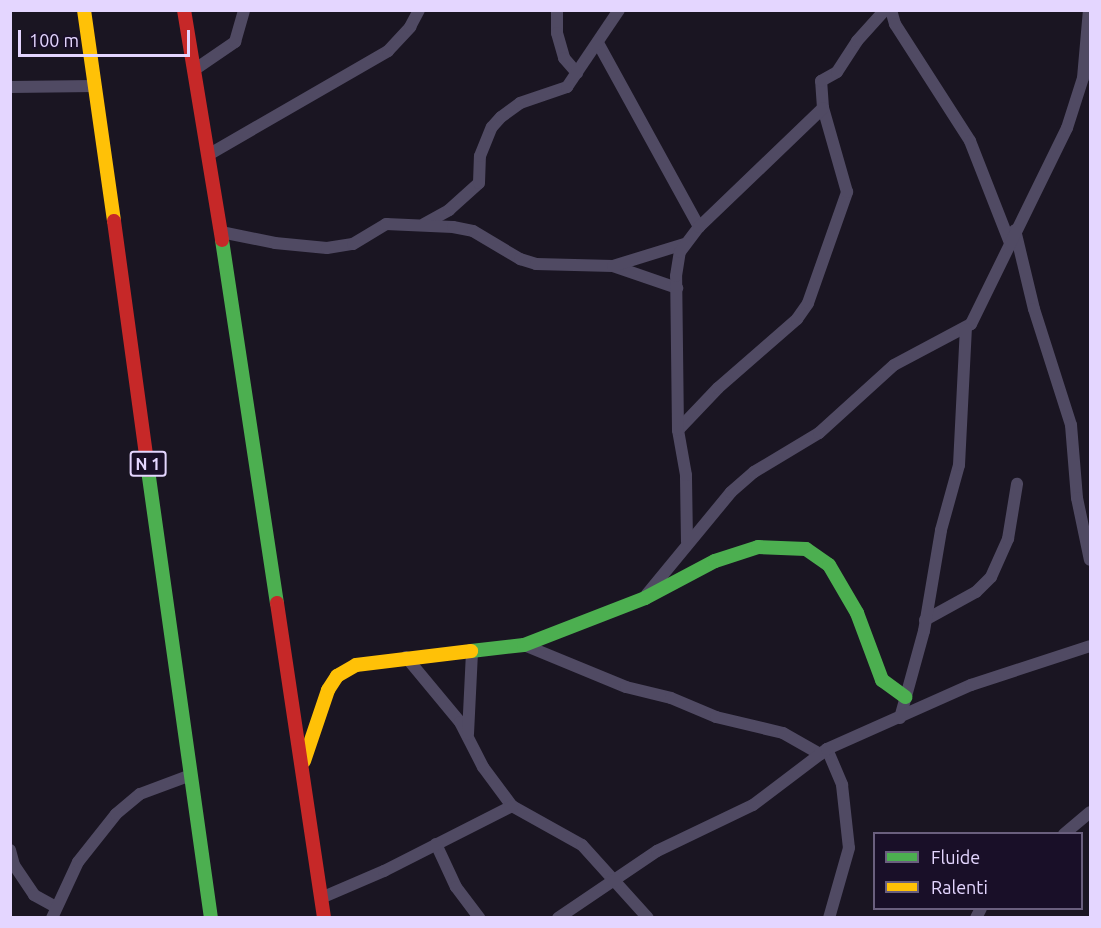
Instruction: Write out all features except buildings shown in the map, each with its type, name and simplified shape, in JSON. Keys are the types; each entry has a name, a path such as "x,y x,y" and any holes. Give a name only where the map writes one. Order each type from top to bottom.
{"main road":[{"name":"N 1","path":"84,10 211,918"},
{"path":"184,10 221,232 324,918"},
{"path":"302,769 325,699 338,676 356,665 406,657 472,653 524,645 645,598 715,561 758,547 806,549 829,565 845,589 882,680 906,697"}],"street":[{"path":"194,70 235,42 244,10"},
{"path":"208,155 388,51 410,27 419,10"},
{"path":"557,10 556,33 564,58 577,73"},
{"path":"423,224 449,210 479,183 480,156 492,127 501,117 520,103 567,87 598,43 606,25 619,10"},
{"path":"678,430 718,388 797,319 808,303 847,192 823,108 822,79 837,72 857,40 885,10"},
{"path":"891,10 895,24 970,141 1010,243"},
{"path":"900,718 925,620 942,530 959,465 966,329 979,310 1076,101 1089,10"},
{"path":"598,43 699,227"},
{"path":"10,87 95,86"},
{"path":"612,266 684,244 823,108"},
{"path":"221,232 275,243 327,248 353,244 386,224 423,224 473,231 520,260 536,264 612,266 677,288"},
{"path":"1016,230 1034,309 1071,425 1077,498 1090,560"},
{"path":"684,244 677,288 678,430 686,475 687,542"},
{"path":"645,598 687,542 731,492 754,472 819,433 876,377 927,345 966,329"},
{"path":"925,620 976,592 992,577 1008,539 1017,484"},
{"path":"524,645 626,687 671,698 716,717 783,733 824,751 842,785 849,848 829,918"},
{"path":"558,918 613,879 683,836 753,805 824,751 971,685 1090,646"},
{"path":"468,734 472,653"},
{"path":"406,657 468,734 483,767 512,806 542,825 574,838 648,918"},
{"path":"10,850 14,865 34,895 54,912 78,862 116,814 140,794 191,775"},
{"path":"321,898 512,806"},
{"path":"1066,832 1090,813"},
{"path":"436,844 456,887 479,918"}],"traffic: fast":[{"path":"222,240 277,603"},
{"path":"148,470 211,918"},
{"path":"471,651 524,645 645,598 715,561 758,547 806,549 829,565 857,613 882,680 905,697"}],"traffic: slow":[{"path":"84,10 114,221"},
{"path":"304,761 328,690 337,676 356,665 471,651"}],"traffic: jam":[{"path":"184,10 222,240"},
{"path":"114,221 148,470"},
{"path":"277,603 324,918"}]}
